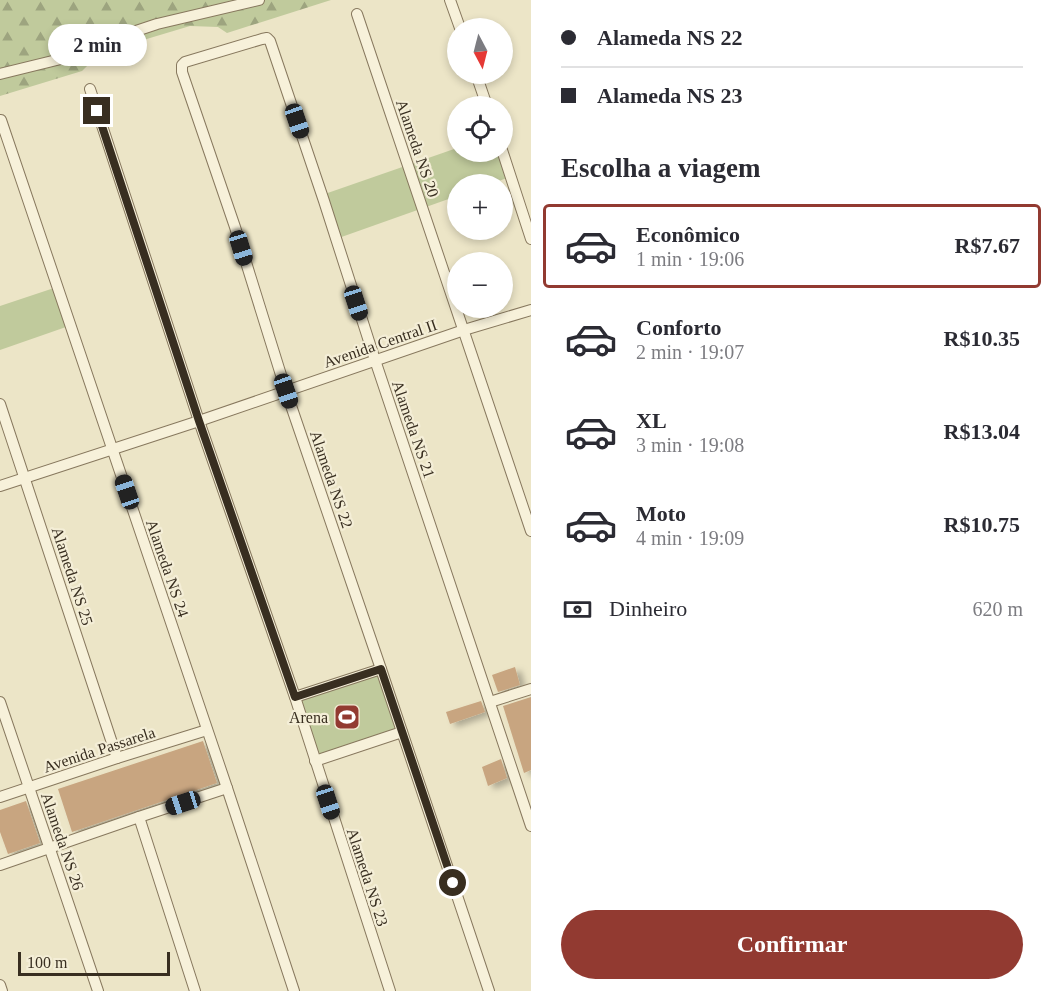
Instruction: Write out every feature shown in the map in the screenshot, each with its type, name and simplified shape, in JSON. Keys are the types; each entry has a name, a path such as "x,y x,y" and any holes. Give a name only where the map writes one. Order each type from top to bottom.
{"street":[{"path":"0,74 99,48 157,24 259,0"},
{"path":"450,0 456,18"},
{"name":"Alameda NS 20","path":"357,14 531,531"},
{"name":"Alameda NS 22","path":"270,41 267,38 262,39 200,56 185,62 181,68 235,227 286,391 489,991"},
{"name":"Alameda NS 21","path":"270,41 531,826"},
{"name":"Alameda NS 23","path":"90,89 199,421 295,697 390,991"},
{"name":"Alameda NS 24","path":"1,120 294,991"},
{"path":"506,162 531,239"},
{"name":"Avenida Central II","path":"0,486 199,421 464,330 531,310"},
{"name":"Alameda NS 25","path":"0,404 117,758"},
{"path":"295,697 381,669"},
{"path":"490,702 531,688"},
{"name":"Alameda NS 26","path":"0,702 98,991"},
{"name":"Avenida Passarela","path":"0,797 207,730"},
{"path":"315,760 402,732"},
{"path":"0,865 227,788"},
{"path":"139,817 195,991"},
{"path":"0,985 2,991"}],"green space":[{"path":"0,0 331,0 227,33 218,27 190,26 120,47 96,57 82,71 0,96"},
{"path":"447,151 447,162 505,162 509,174 447,174 447,200 333,240 319,196"},
{"path":"54,288 66,327 0,350 0,306"},
{"name":"Arena","path":"380,669 402,733 314,763 292,701"}],"building":[{"path":"515,667 520,685 498,692 492,675"},
{"path":"531,697 531,770 524,773 503,706"},
{"path":"481,701 485,712 450,724 446,712"},
{"path":"203,741 217,783 72,832 58,789"},
{"path":"501,759 507,778 488,786 482,767"},
{"path":"26,801 40,843 8,854 0,832 0,810"}],"place":[{"name":"Arena","path":"347,717"}],"route":[{"path":"97,111 199,421 295,697 381,669 453,883"}]}
